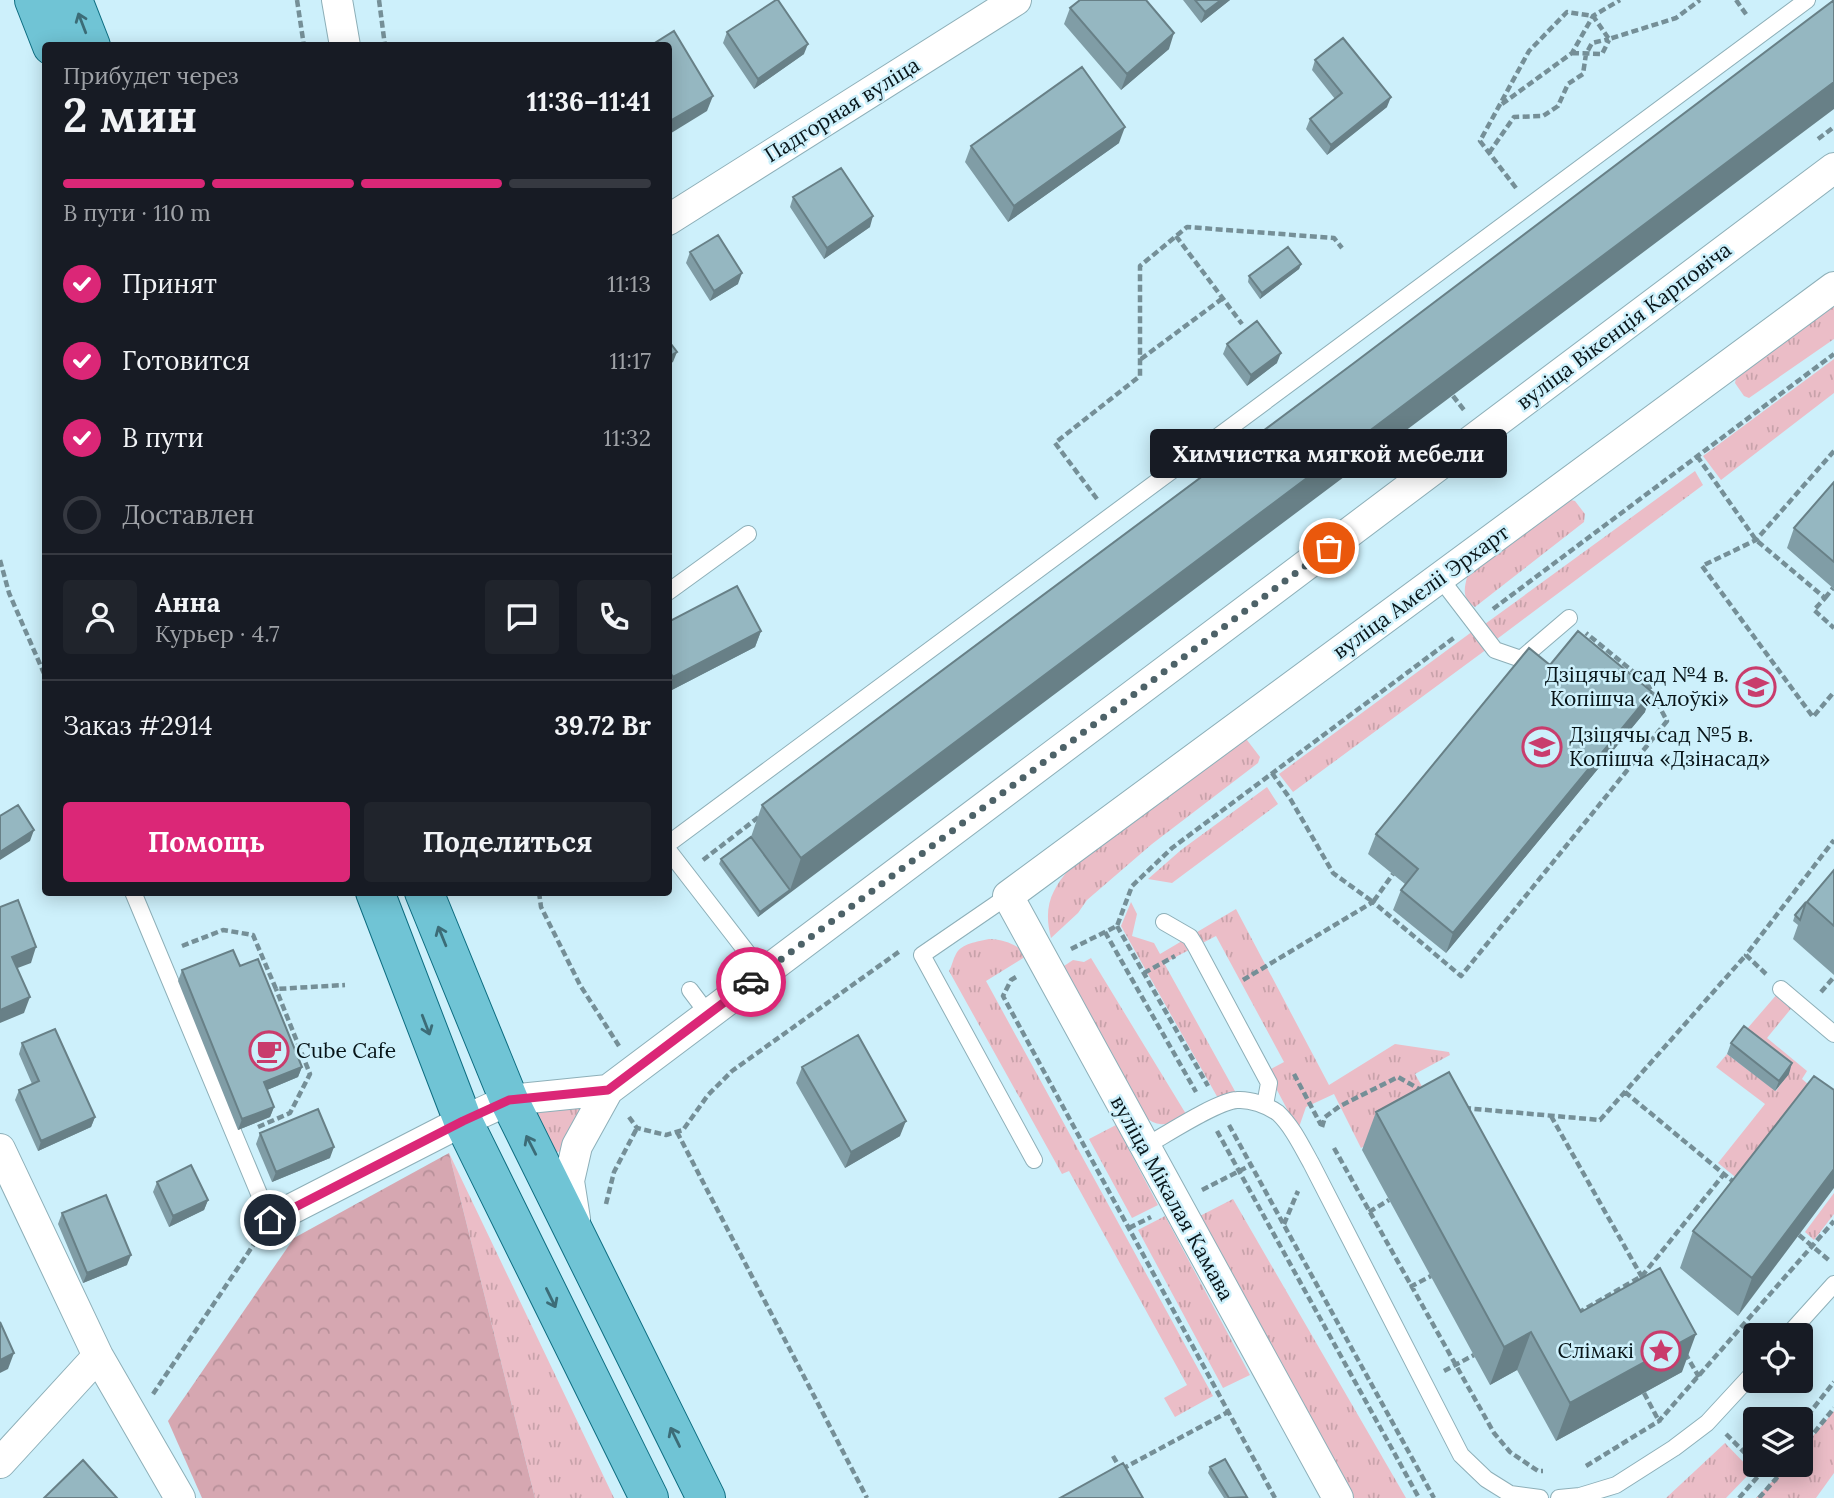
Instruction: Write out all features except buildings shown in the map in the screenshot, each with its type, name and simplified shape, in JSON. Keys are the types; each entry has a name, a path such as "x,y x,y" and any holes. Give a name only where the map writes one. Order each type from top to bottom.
{"main road":[{"path":"34,0 50,42"},
{"path":"73,0 89,42"},
{"path":"377,896 463,1121 649,1498"},
{"path":"426,896 509,1100 706,1498"},
{"path":"534,1264 579,1240"}],"street":[{"path":"337,0 344,42"},
{"name":"Падгорная вуліца","path":"672,217 1016,0"},
{"name":"вуліца Вікенція Карповіча","path":"608,1090 1834,168"},
{"name":"вуліца Амеліі Эрхарт","path":"1008,896 1834,287"},
{"name":"вуліца Мікалая Камава","path":"1008,896 1338,1498"},
{"path":"270,1220 509,1100 608,1090"},
{"path":"579,1240 569,1181 577,1146 608,1090"},
{"path":"0,1149 98,1356 180,1498"},
{"path":"0,1463 98,1356"}],"lane":[{"path":"672,841 1807,0"},
{"path":"672,589 748,534"},
{"path":"1440,578 1495,650 1521,659 1569,618"},
{"path":"672,855 763,973"},
{"path":"135,896 270,1220"},
{"path":"1008,896 922,955 1034,1160"},
{"path":"1164,922 1190,937 1195,945 1269,1083 1265,1105"},
{"path":"1782,989 1834,1034"},
{"path":"690,990 709,1014"},
{"path":"1144,1147 1213,1109 1236,1100 1265,1105 1279,1115 1311,1163 1461,1455 1486,1479 1510,1494 1540,1498"},
{"path":"1799,1323 1834,1284"},
{"path":"1559,1498 1580,1496 1616,1485 1674,1448 1712,1419 1743,1384"}],"path":[{"path":"297,0 303,42"},
{"path":"379,0 384,42"},
{"path":"1499,106 1572,53 1593,16 1620,0"},
{"path":"1489,153 1514,117 1544,116 1558,106 1568,84 1583,74 1586,54 1592,43 1675,18 1700,0"},
{"path":"1530,206 1480,141 1529,51 1567,12 1593,16 1609,39"},
{"path":"1572,53 1602,54 1609,39"},
{"path":"1099,502 1055,443 1140,376 1140,266 1187,227 1334,238 1342,248"},
{"path":"1176,236 1242,324"},
{"path":"1141,359 1223,299"},
{"path":"1834,451 1756,540 1702,566 1813,717 1834,692"},
{"path":"1697,456 1756,540 1825,598"},
{"path":"0,560 9,593 42,668"},
{"path":"1833,588 1814,610 1834,628"},
{"path":"1272,773 1291,800 1333,873 1373,902 1461,975 1667,721 1647,683 1569,618"},
{"path":"695,865 771,808"},
{"path":"1453,1107 1600,1120 1746,956 1834,840"},
{"path":"1243,980 1373,902 1392,874"},
{"path":"540,896 541,907 580,985 611,1037 625,1054"},
{"path":"1275,1498 1003,996 1011,980 1117,926 1419,1498"},
{"path":"160,955 223,930 253,935 276,989 310,1074 290,1113 236,1136"},
{"path":"1105,932 1284,1224 1434,1498"},
{"path":"637,1128 666,1135 683,1130 708,1094 732,1071 903,948"},
{"path":"1746,956 1782,989"},
{"path":"276,989 345,985"},
{"path":"1284,1224 1311,1163 1325,1117 1340,1106 1398,1077 1431,1095"},
{"path":"1625,1092 1742,1189"},
{"path":"1551,1116 1649,1288"},
{"path":"1322,1127 1494,1433 1510,1452 1538,1471 1548,1472"},
{"path":"677,1132 867,1498"},
{"path":"1567,1319 1642,1276 1724,1174"},
{"path":"135,1420 270,1220"},
{"path":"1584,1468 1660,1421 1834,1221"},
{"path":"1799,1235 1834,1264"},
{"path":"1590,1306 1597,1318"},
{"path":"1682,1347 1699,1377"},
{"path":"1423,1381 1474,1355"},
{"path":"1813,1409 1834,1382"},
{"path":"1644,1393 1674,1448"},
{"path":"1813,1434 1834,1408"},
{"path":"1110,1476 1228,1412"},
{"path":"1712,1419 1743,1451"},
{"path":"1739,1457 1743,1453"},
{"path":"1113,1456 1126,1479"},
{"path":"1740,1498 1758,1477"},
{"path":"1759,1498 1777,1477"}],"green space":[{"path":"1829,306 1834,306 1834,339 1749,398 1744,396 1735,383 1736,378"},
{"path":"1834,359 1834,393 1721,480 1703,456"},
{"path":"1695,471 1703,485 1497,639 1485,624"},
{"path":"1571,500 1575,501 1585,514 1584,522 1475,607 1471,604 1465,594 1467,577"},
{"path":"1473,631 1487,649 1293,792 1279,774"},
{"path":"1247,740 1260,757 1258,763 1152,844 1087,900 1078,913 1051,938 1048,917 1050,900 1058,883 1071,867"},
{"path":"1267,787 1278,804 1172,883 1148,879 1181,850"},
{"path":"1131,902 1137,914 1132,936 1154,943 1160,954 1236,909 1329,1085 1395,1044 1449,1052 1450,1055 1415,1074 1434,1108 1361,1148 1334,1094 1306,1107 1298,1130 1267,1071 1284,1062 1216,936 1164,963 1236,1093 1219,1100 1121,926"},
{"path":"989,939 1010,943 1028,955 986,981 1213,1396 1175,1417 1164,1398 1187,1385 1069,1171 1062,1174 949,971 962,947"},
{"path":"1091,958 1186,1114 1176,1120 1162,1124 1146,1118 1061,968 1073,960 1084,962"},
{"path":"1778,993 1794,1005 1767,1038 1807,1071 1802,1079 1821,1095 1744,1184 1718,1163 1765,1104 1716,1067 1727,1054 1776,1091 1788,1073 1740,1037"},
{"path":"579,1105 582,1108 560,1151 556,1153 535,1109"},
{"path":"1116,1125 1158,1205 1132,1218 1089,1139"},
{"path":"449,1153 614,1498 535,1498"},
{"path":"449,1153 535,1498 202,1498 168,1421 294,1238"},
{"path":"1834,1193 1834,1214 1814,1240 1805,1232"},
{"path":"1233,1199 1406,1498 1352,1498 1194,1219"},
{"path":"1165,1216 1250,1375 1223,1388 1138,1230"},
{"path":"1834,1411 1834,1473 1816,1498 1756,1498 1776,1477 1813,1477 1813,1436"},
{"path":"1725,1443 1743,1462 1743,1477 1746,1477 1726,1498 1666,1498"}],"way so far":[{"path":"751,982 1329,548"}],"place":[{"name":"Химчистка мягкой мебели","path":"1329,548"},
{"name":"Дзіцячы сад №4 в. Копішча «Алоўкі»","path":"1756,687"},
{"name":"Дзіцячы сад №5 в. Копішча «Дзінасад»","path":"1542,747"},
{"name":"Cube Cafe","path":"269,1051"},
{"name":"Слімакі","path":"1661,1351"}],"route":[{"path":"270,1220 509,1100 608,1090 751,982"}]}
